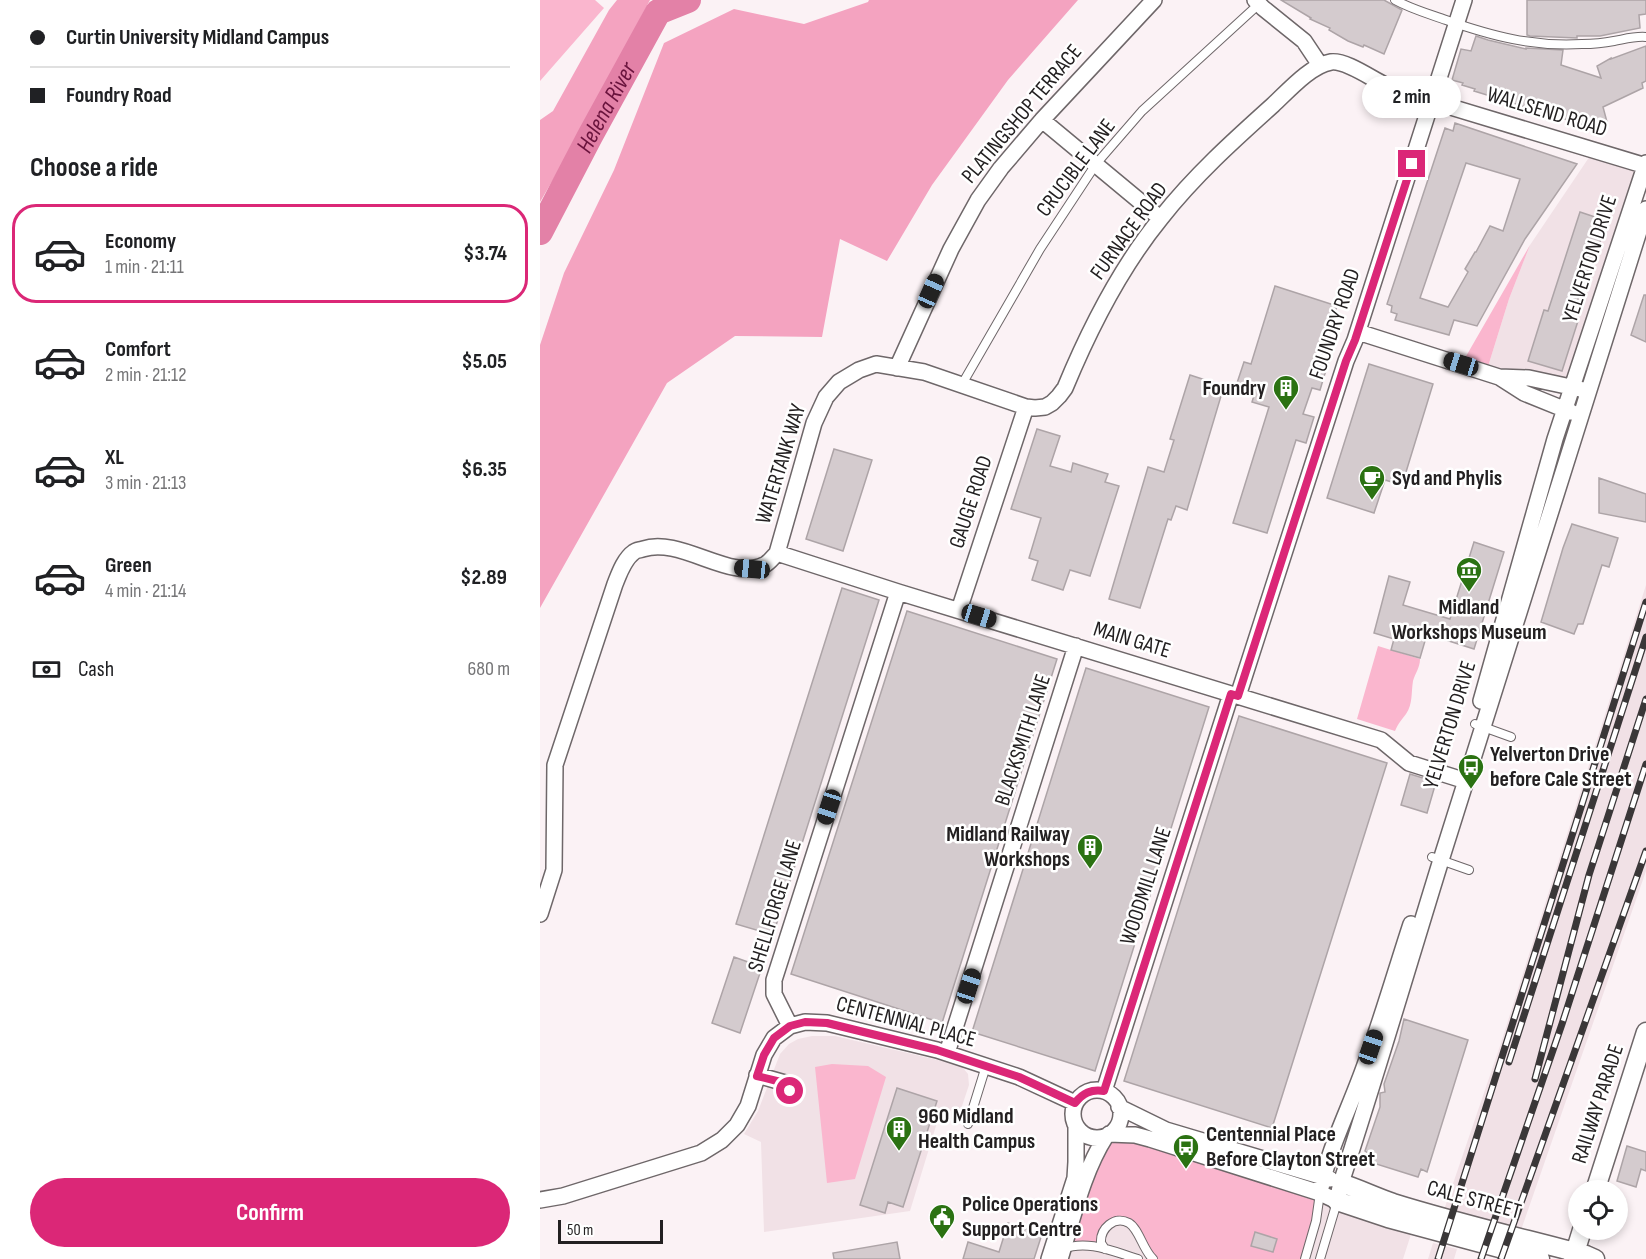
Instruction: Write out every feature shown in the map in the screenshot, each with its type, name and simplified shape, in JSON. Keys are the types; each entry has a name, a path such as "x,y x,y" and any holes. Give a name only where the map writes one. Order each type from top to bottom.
{"street":[{"name":"PLATINGSHOP TERRACE","path":"897,368 951,249 978,200 1000,168 1090,67 1154,0"},
{"name":"FOUNDRY ROAD","path":"1234,695 1346,361 1358,332 1464,0"},
{"path":"1257,2 1304,41 1320,66"},
{"name":"WALLSEND ROAD","path":"1320,66 1335,62 1341,63 1411,95 1646,165"},
{"name":"FURNACE ROAD","path":"1026,407 1045,407 1052,403 1065,388 1095,321 1125,268 1160,218 1224,150 1320,66"},
{"path":"1042,120 1160,218"},
{"name":"YELVERTON DRIVE","path":"1479,726 1564,410 1646,165"},
{"name":"YELVERTON DRIVE","path":"1320,1193 1330,1154 1359,1082 1437,858 1583,416 1646,209"},
{"path":"1358,332 1499,377 1524,393 1583,416"},
{"name":"WATERTANK WAY","path":"540,914 554,870 555,765 615,584 624,564 634,552 649,547 666,547 736,568 752,569 765,565 777,553 814,423 826,397 839,382 859,370 876,364 924,372 1026,407"},
{"path":"1499,377 1529,378 1590,391"},
{"name":"GAUGE ROAD","path":"959,610 1026,407"},
{"name":"MAIN GATE","path":"777,553 1381,740 1409,763 1462,780"},
{"name":"SHELLFORGE LANE","path":"790,1026 774,994 774,980 898,592"},
{"name":"BLACKSMITH LANE","path":"947,1053 1076,646"},
{"name":"WOODMILL LANE","path":"1104,1091 1234,695"},
{"name":"YELVERTON DRIVE","path":"1339,1192 1380,1063 1437,858"},
{"name":"CENTENNIAL PLACE","path":"790,1026 805,1022 827,1023 947,1053 1019,1077 1075,1103"},
{"path":"540,1200 563,1196 701,1154 722,1140 737,1125 748,1106 764,1055 774,1038 790,1026"},
{"name":"RAILWAY PARADE","path":"1599,1180 1646,1032"},
{"path":"757,1076 785,1083 790,1091"},
{"path":"1049,1259 1075,1178 1077,1162 1076,1126 1073,1111 1075,1103 1091,1091 1104,1091 1116,1100 1120,1114 1119,1122 1095,1153 1062,1254"},
{"path":"1119,1107 1166,1130 1323,1177 1339,1192"},
{"path":"1076,1126 1086,1135 1135,1136 1150,1139 1320,1193 1339,1192"},
{"name":"CALE STREET","path":"1339,1192 1360,1189 1390,1202 1574,1256 1595,1259"},
{"name":"CALE STREET","path":"1339,1192 1400,1222 1540,1259"},
{"path":"1574,1256 1579,1240"}],"lane":[{"path":"1395,0 1457,24 1504,38 1542,45 1599,43 1639,36 1646,37"},
{"name":"CRUCIBLE LANE","path":"961,386 1040,249 1096,164 1142,111 1257,2"},
{"path":"1479,726 1511,737"},
{"path":"1437,858 1469,870"},
{"path":"968,1124 986,1066"},
{"path":"1320,1259 1339,1192"},
{"path":"1305,1259 1315,1227 1320,1193"},
{"path":"1105,1249 1101,1243 1102,1232 1111,1223 1123,1221 1134,1227 1146,1251 1153,1259"},
{"path":"1062,1254 1071,1246 1084,1245 1096,1246 1137,1259"}],"shaded area":[{"path":"540,0 595,0 604,8 540,81"},
{"path":"617,0 650,0 576,140 540,202 540,120 553,111 609,10"},
{"path":"869,0 1078,0 1008,80 932,185 887,261 840,239 822,337 735,336 667,383 540,608 540,345 564,273 614,170 664,43 734,9 804,24"},
{"path":"1594,150 1645,166 1571,388 1486,373 1509,299 1530,245"},
{"path":"1530,245 1509,299 1486,373 1461,365"},
{"path":"1646,585 1646,871 1520,1233 1444,1210 1500,1046"},
{"path":"1378,646 1420,659 1413,681 1410,706 1395,731 1357,719"},
{"path":"812,1036 835,1036 959,1065 968,1074 969,1085 957,1121 939,1116 910,1211 764,1232 761,1142 744,1134 758,1111 780,1054 789,1044"},
{"path":"832,1064 868,1066 886,1077 855,1179 827,1183 815,1067"},
{"path":"1109,1134 1320,1193 1305,1259 1153,1259 1129,1223 1111,1223 1101,1243 1071,1246 1089,1168"},
{"path":"1106,1136 1414,1225 1403,1259 1060,1259"},
{"path":"1433,1243 1457,1249 1454,1259 1428,1259"}],"building":[{"path":"1281,0 1384,0 1402,10 1384,54 1348,41"},
{"path":"1527,0 1646,0 1646,14 1639,15 1640,28 1600,36 1577,36 1577,38 1530,36 1527,35"},
{"path":"1476,36 1526,49 1563,50 1561,65 1601,78 1597,66 1611,58 1646,46 1646,81 1642,83 1643,88 1603,107 1607,122 1600,122 1597,129 1474,91 1475,89 1462,85 1463,83 1452,80 1461,49 1471,51"},
{"path":"1455,123 1577,164 1525,239 1477,326 1454,320 1449,335 1395,320 1397,314 1391,312 1392,306 1387,304 1445,128 1453,131","holes":["1466,163 1520,179 1503,231 1490,226 1465,269 1468,272 1448,307 1420,298"]},
{"path":"1580,212 1607,221 1572,318 1578,321 1562,371 1528,361 1544,310 1548,311"},
{"name":"Foundry","path":"1275,286 1337,306 1321,358 1329,360 1320,390 1312,388 1303,414 1314,417 1306,443 1296,440 1267,533 1233,523 1269,407 1252,402 1256,389 1237,383 1244,362 1251,364"},
{"path":"1644,295 1646,295 1646,342 1631,335"},
{"path":"1369,364 1433,384 1402,485 1385,480 1374,513 1327,498"},
{"path":"1190,375 1224,386 1187,510 1176,506 1171,520 1168,519 1140,608 1109,599 1148,467 1164,472 1174,440 1170,439"},
{"path":"1037,429 1060,436 1050,466 1071,472 1073,463 1108,474 1105,482 1119,486 1090,576 1070,570 1063,590 1032,580 1038,561 1029,558 1041,518 1011,509"},
{"path":"834,449 872,460 843,551 806,539"},
{"path":"1599,478 1646,494 1646,522 1599,513"},
{"path":"1572,524 1618,538 1609,567 1602,565 1583,624 1578,624 1574,634 1541,622"},
{"path":"1474,542 1504,552 1474,649 1427,634 1420,658 1391,650 1394,639 1374,633 1389,576 1410,582 1403,605 1450,619"},
{"path":"842,588 879,600 773,935 736,924"},
{"path":"907,611 1057,659 942,1023 791,974"},
{"name":"Midland Railway Workshops","path":"1086,668 1209,707 1095,1071 972,1032"},
{"path":"1239,716 1387,763 1272,1128 1124,1081"},
{"path":"1410,774 1436,782 1427,813 1401,805"},
{"path":"734,957 762,967 740,1033 712,1023"},
{"path":"1404,1019 1468,1040 1427,1172 1421,1169 1418,1177 1373,1163 1371,1155 1365,1151 1380,1107 1380,1093 1385,1092 1384,1084"},
{"name":"960 Midland Health Campus","path":"897,1088 937,1101 903,1207 888,1202 885,1213 860,1205"},
{"path":"1627,1146 1646,1152 1646,1171 1641,1169 1636,1187 1628,1184 1628,1180 1617,1180"},
{"path":"1008,1223 1042,1234 1034,1259 963,1259 968,1242 999,1252"},
{"path":"1255,1232 1277,1239 1273,1252 1251,1246"},
{"path":"897,1242 900,1259 834,1259 833,1253"}],"waterway":[{"name":"Helena River","path":"540,232 658,12 688,0"}],"railway":[{"path":"1438,1259 1646,602"},
{"path":"1509,1062 1646,637"},
{"path":"1535,1079 1589,875 1646,699"},
{"path":"1481,1259 1562,1024 1646,764"},
{"path":"1501,1259 1646,851"}],"place":[{"name":"Foundry","path":"1286,411"},
{"name":"Syd and Phylis","path":"1372,501"},
{"name":"Midland Workshops Museum","path":"1469,593"},
{"name":"Yelverton Drive before Cale Street","path":"1471,790"},
{"name":"Midland Railway Workshops","path":"1090,870"},
{"name":"960 Midland Health Campus","path":"899,1152"},
{"name":"Centennial Place Before Clayton Street","path":"1186,1170"},
{"name":"Police Operations Support Centre","path":"942,1240"}],"route":[{"path":"790,1091 785,1083 757,1076 764,1055 774,1038 790,1026 805,1022 827,1023 937,1050 1019,1077 1075,1103 1091,1091 1104,1091 1231,694 1238,696 1412,164"}]}
